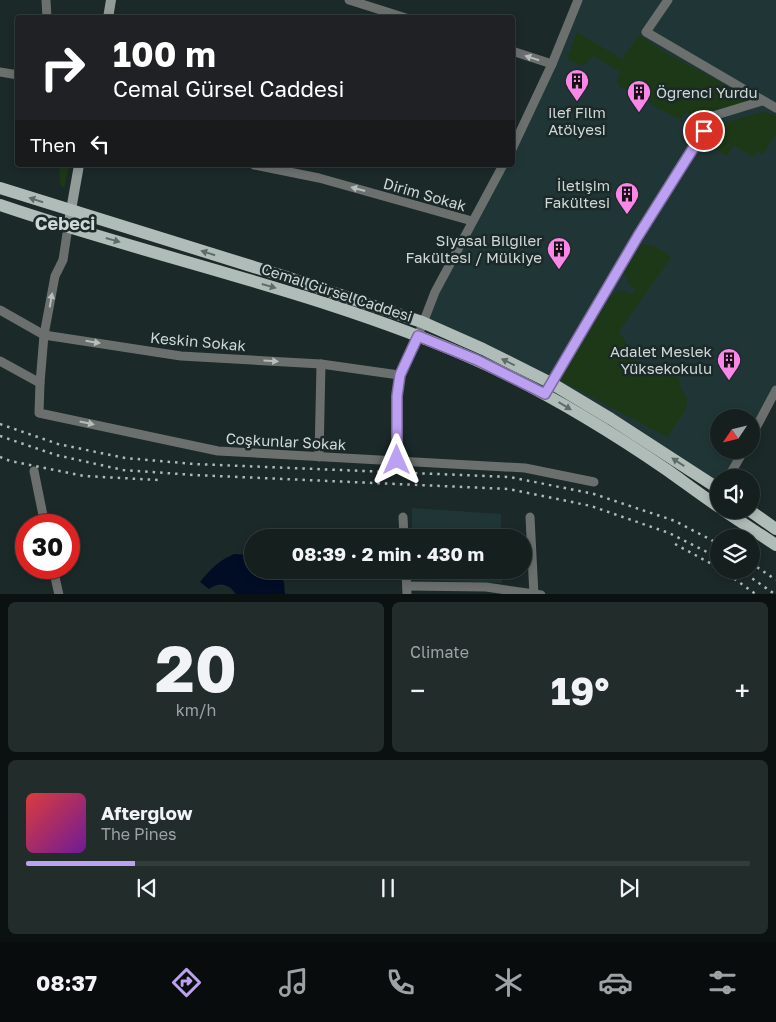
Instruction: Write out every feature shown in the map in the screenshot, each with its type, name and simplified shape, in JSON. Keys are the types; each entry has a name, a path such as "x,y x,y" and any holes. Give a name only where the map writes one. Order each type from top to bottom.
{"main road":[{"name":"Cemal Gürsel Caddesi","path":"0,188 283,276 422,322 483,350 548,388 604,429 710,501"},
{"name":"Cemal Gürsel Caddesi","path":"0,205 279,289 418,336 548,388 611,418 710,483"},
{"path":"760,517 776,528"},
{"path":"737,519 776,545"}],"street":[{"path":"46,0 47,15"},
{"path":"108,15 111,0"},
{"path":"349,0 396,15"},
{"path":"515,142 552,64 578,0"},
{"path":"668,0 646,32 776,108"},
{"path":"515,52 552,64"},
{"path":"0,72 15,74"},
{"path":"548,388 676,173 713,116 762,101"},
{"path":"0,361 40,383 44,334 55,276 63,260 70,210 80,167"},
{"name":"Dirim Sokak","path":"264,167 319,178 472,221"},
{"path":"397,460 397,396 400,375 435,292 503,167"},
{"name":"Keskin Sokak","path":"0,310 44,334 181,356 321,364 400,375"},
{"path":"318,457 321,364"},
{"name":"Coşkunlar Sokak","path":"40,383 39,413 218,451 525,468 594,482"},
{"path":"760,423 773,403 776,390"},
{"path":"34,471 43,514"},
{"path":"403,517 404,529"},
{"path":"407,590 486,587 536,594 530,517"},
{"path":"56,579 59,594"}],"shaded area":[{"path":"578,0 776,0 776,390 760,420 760,409 710,409 710,459 739,459 733,469 710,469 710,483 611,419 422,322 502,167 515,167 515,144"},
{"path":"412,508 501,514 501,529 412,529"},
{"path":"502,579 502,583 414,580"}],"green space":[{"path":"577,32 622,59 639,35 669,55 746,96 748,99 743,103 714,110 697,118 691,113 686,113 678,119 618,85 617,80 621,72 593,56 583,66 567,59"},
{"path":"763,112 776,116 776,134 763,154 757,152 753,157 734,145 727,156 707,144 720,124"},
{"path":"59,167 69,167 64,189 60,184"},
{"path":"642,244 658,248 671,258 619,331 626,343 622,354 679,378 680,387 687,398 686,410 667,437 560,380 612,294 623,290 629,294 636,290 629,285 624,272"}],"water":[{"path":"234,554 244,555 244,579 282,579 285,594 236,594 227,586 221,584 209,589 200,582 223,560"}],"railway":[{"path":"0,424 58,444 125,458 194,464 510,477 594,494 675,521 710,539"},
{"path":"0,436 56,455 123,470 194,475 509,489 591,506 669,533 710,554"},
{"path":"0,457 10,461 84,476 158,480"},
{"path":"675,544 710,563"},
{"path":"760,569 776,580"},
{"path":"735,579 756,594"},
{"path":"753,579 775,594"}],"place":[{"name":"ilef Film Atölyesi","path":"577,102"},
{"name":"Öğrenci Yurdu","path":"639,113"},
{"name":"İletişim Fakültesi","path":"627,215"},
{"name":"Siyasal Bilgiler Fakültesi / Mülkiye","path":"559,270"},
{"name":"Adalet Meslek Yüksekokulu","path":"729,381"}],"district":[{"name":"Cebeci","path":"65,223"}],"route":[{"path":"397,460 397,396 400,375 418,336 477,360 545,394 676,173 704,131"}]}
